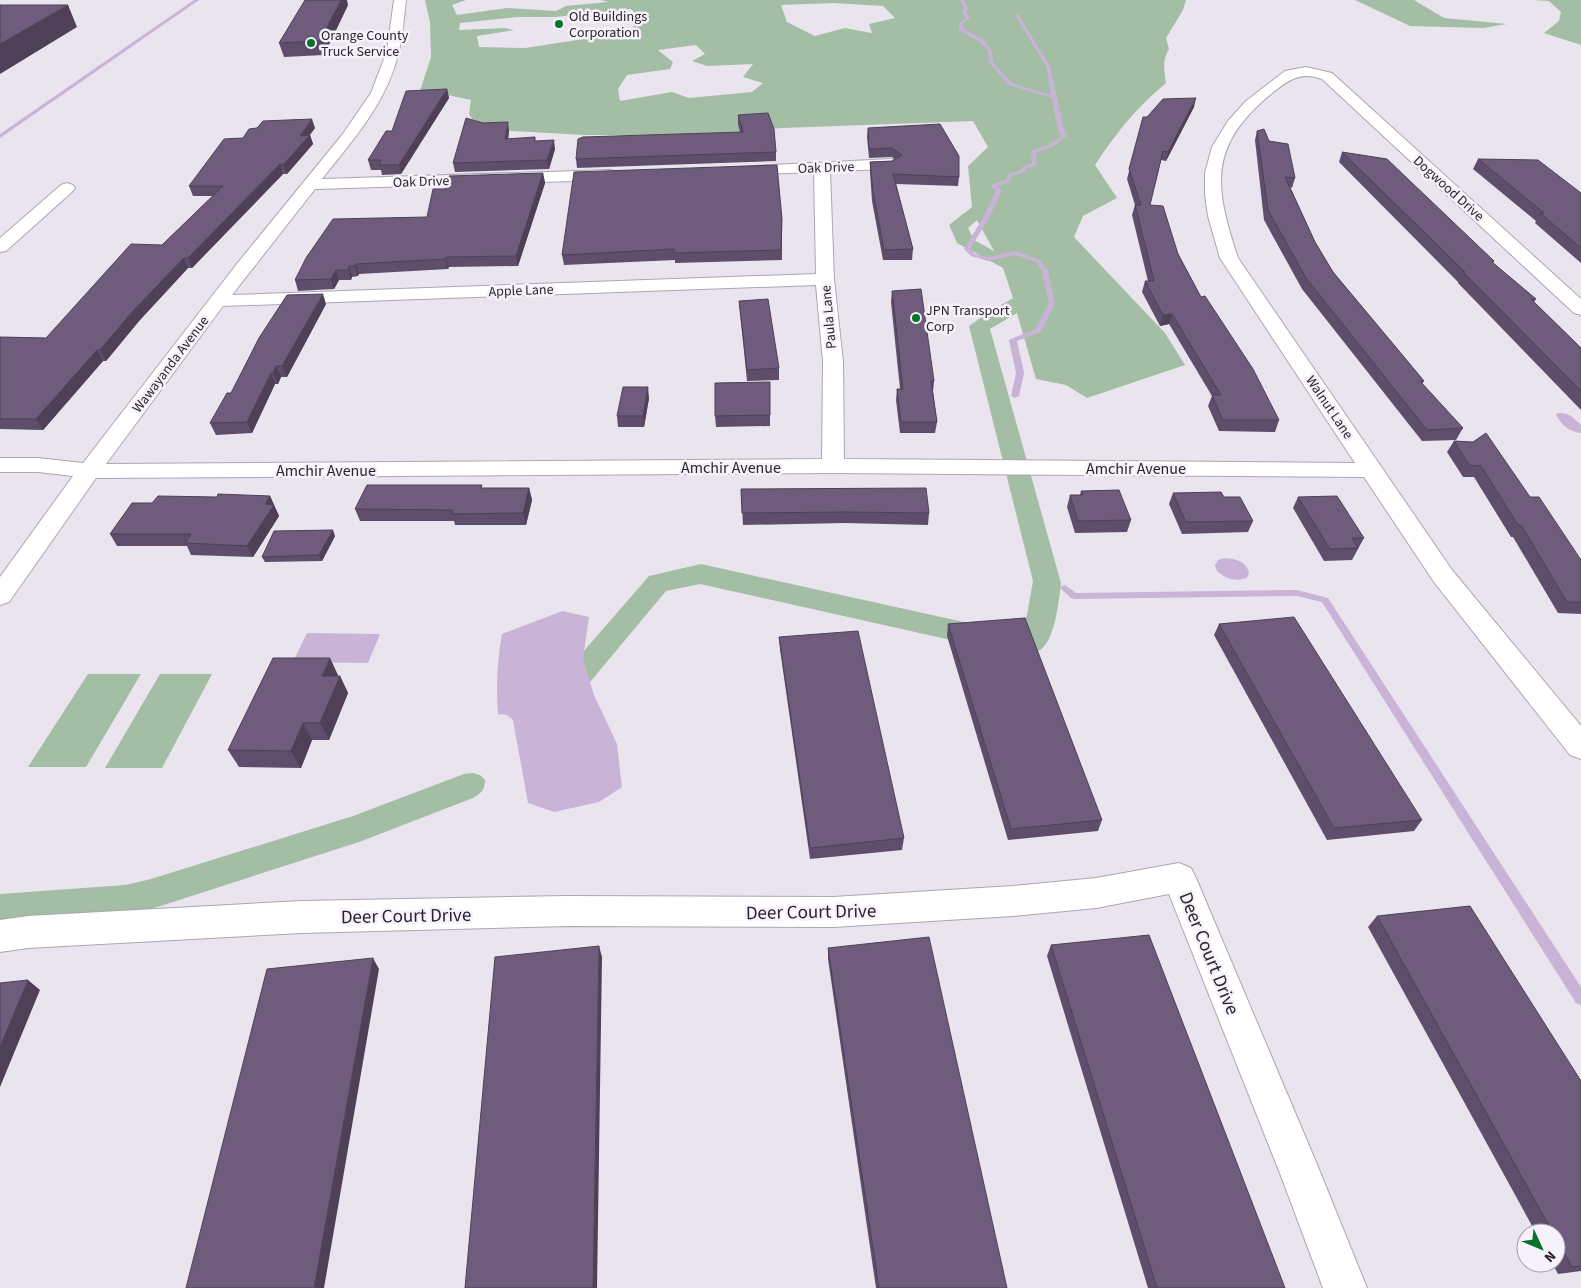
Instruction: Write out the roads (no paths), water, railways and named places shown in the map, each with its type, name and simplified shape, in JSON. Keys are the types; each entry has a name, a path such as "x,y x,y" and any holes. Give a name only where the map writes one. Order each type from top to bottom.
{"street":[{"name":"Wawayanda Avenue","path":"0,596 89,471 218,301 347,138 378,93 393,51 400,0"},
{"name":"Walnut Lane","path":"1315,72 1301,71 1291,73 1252,102 1238,116 1224,138 1215,160 1213,172 1213,206 1229,258 1443,576 1581,747"},
{"name":"Dogwood Drive","path":"1315,72 1329,78 1581,309"},
{"name":"Oak Drive","path":"724,171 891,164"},
{"name":"Paula Lane","path":"822,167 825,279 833,362 833,466"},
{"name":"Oak Drive","path":"311,184 626,174"},
{"path":"0,247 67,188"},
{"name":"Apple Lane","path":"218,301 825,279"},
{"name":"Amchir Avenue","path":"0,465 38,465 89,471 833,466 1372,470"},
{"name":"Deer Court Drive","path":"0,936 28,932 301,917 568,911 833,912 1013,901 1096,893 1179,878 1302,1176 1345,1288"}],"waterway":[{"path":"0,136 197,0"},
{"path":"962,0 966,9 964,13 968,18 961,23 961,29 983,42 990,51 991,62 1010,84 1054,97"},
{"path":"1017,15 1048,66 1054,97"},
{"path":"1015,396 1020,373 1013,340 1038,330 1052,303 1045,271 1038,261 1015,253 988,259 973,255 967,249 986,218 999,191 993,186 1007,181 1010,175 1023,171 1024,168 1035,164 1033,152 1050,146 1064,136 1054,97"},
{"path":"1065,588 1074,596 1297,593 1325,600 1581,999"}],"place":[{"name":"Old Buildings Corporation","path":"559,24"},
{"name":"Orange County Truck Service","path":"311,43"},
{"name":"JPN Transport Corp","path":"916,318"}]}
